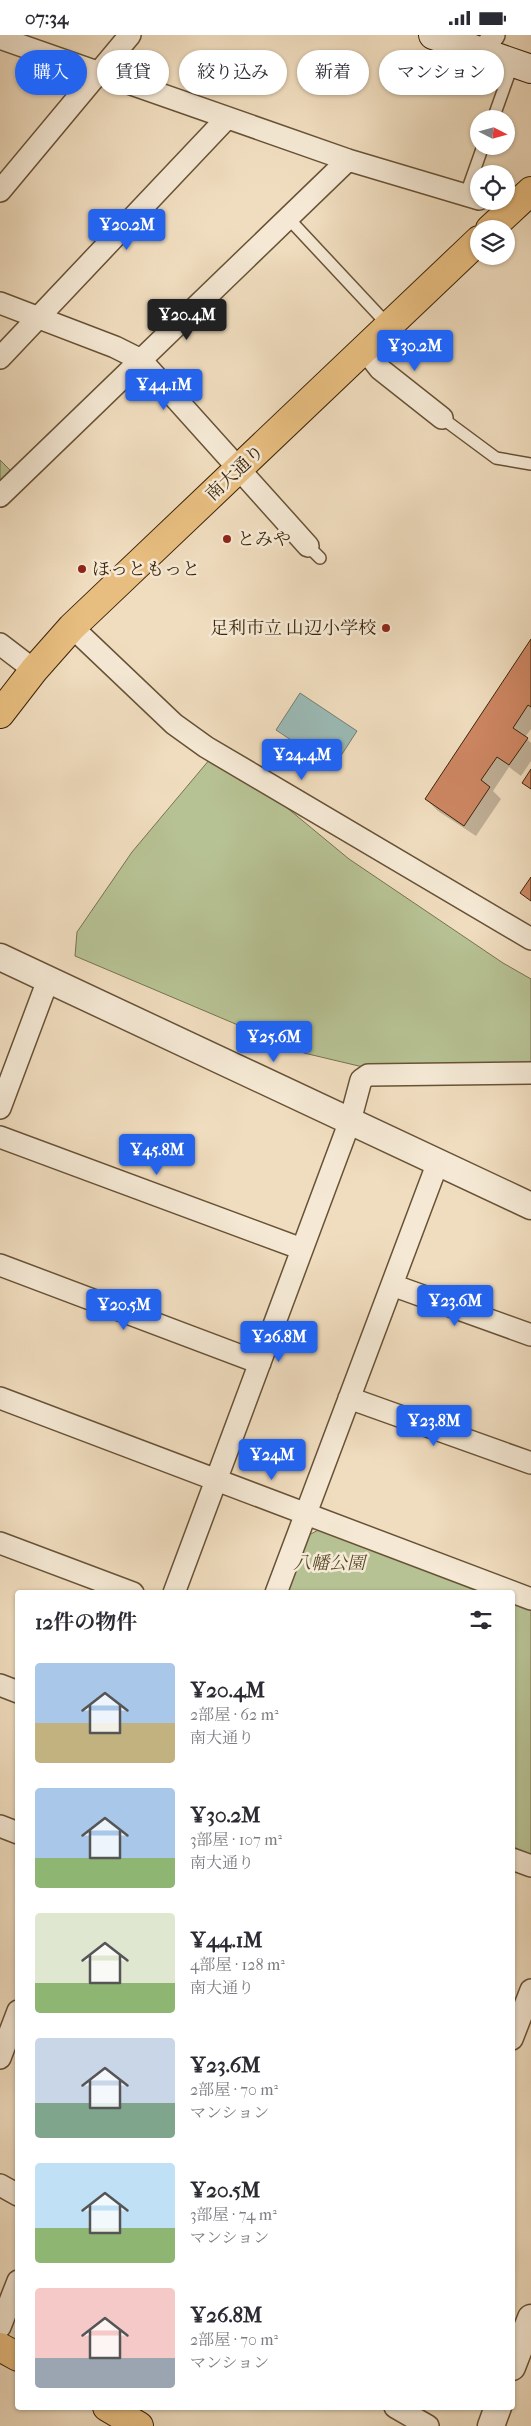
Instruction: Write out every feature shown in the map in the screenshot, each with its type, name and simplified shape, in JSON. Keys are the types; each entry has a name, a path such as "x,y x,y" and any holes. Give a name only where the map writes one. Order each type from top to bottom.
{"main road":[{"path":"433,35 488,43 522,66"},
{"path":"515,197 531,191"},
{"name":"南大通り","path":"0,714 34,670 72,627 470,249"},
{"path":"0,2347 15,2355"},
{"path":"112,2410 140,2426"}],"street":[{"path":"118,50 130,35"},
{"path":"0,38 97,71"},
{"path":"0,191 97,76"},
{"path":"164,95 470,203"},
{"path":"0,358 227,118"},
{"path":"0,496 348,160"},
{"path":"0,303 115,347 141,360 314,552"},
{"path":"365,350 380,369 442,417"},
{"path":"72,627 174,724 206,747 531,939"},
{"path":"0,644 34,670"},
{"path":"0,957 531,1206"},
{"path":"0,1108 48,980"},
{"path":"175,1590 350,1121 361,1080 368,1075 531,1073"},
{"path":"0,1137 302,1249"},
{"path":"277,1590 438,1162"},
{"path":"0,1265 260,1363"},
{"path":"392,1285 531,1335"},
{"path":"0,1398 507,1590"},
{"path":"349,1398 531,1463"},
{"path":"0,1543 125,1590"},
{"path":"515,1593 531,1599"},
{"path":"0,1685 15,1691"},
{"path":"0,1826 15,1832"},
{"path":"515,1860 531,1866"},
{"path":"518,2031 531,1990"},
{"path":"0,2058 15,2019"},
{"path":"0,2185 15,2193"},
{"path":"0,2327 15,2289"},
{"path":"515,2359 531,2318"},
{"path":"400,2410 428,2426"},
{"path":"491,2426 497,2410"}],"lane":[{"path":"498,110 522,66"},
{"path":"289,219 389,326"},
{"path":"442,417 496,458 531,464"}],"green space":[{"path":"0,460 10,470 0,481"},
{"path":"210,759 280,802 349,859 503,963 531,979 531,1065 363,1067 304,1053 75,956 77,932 132,852"},
{"name":"八幡公園","path":"320,1529 482,1590 288,1590 309,1535"},
{"path":"515,1602 531,1608 531,1854 515,1848"}],"water":[{"path":"300,693 357,731 333,768 276,730"}],"building":[{"path":"531,639 531,707 528,705 513,728 528,738 509,765 497,757 481,780 490,787 464,826 425,799"},
{"path":"531,769 531,789 522,783"},
{"path":"531,877 531,901 520,893"}],"place":[{"name":"とみや","path":"227,539"},
{"name":"ほっともっと","path":"82,569"},
{"name":"足利市立 山辺小学校","path":"386,628"}]}
